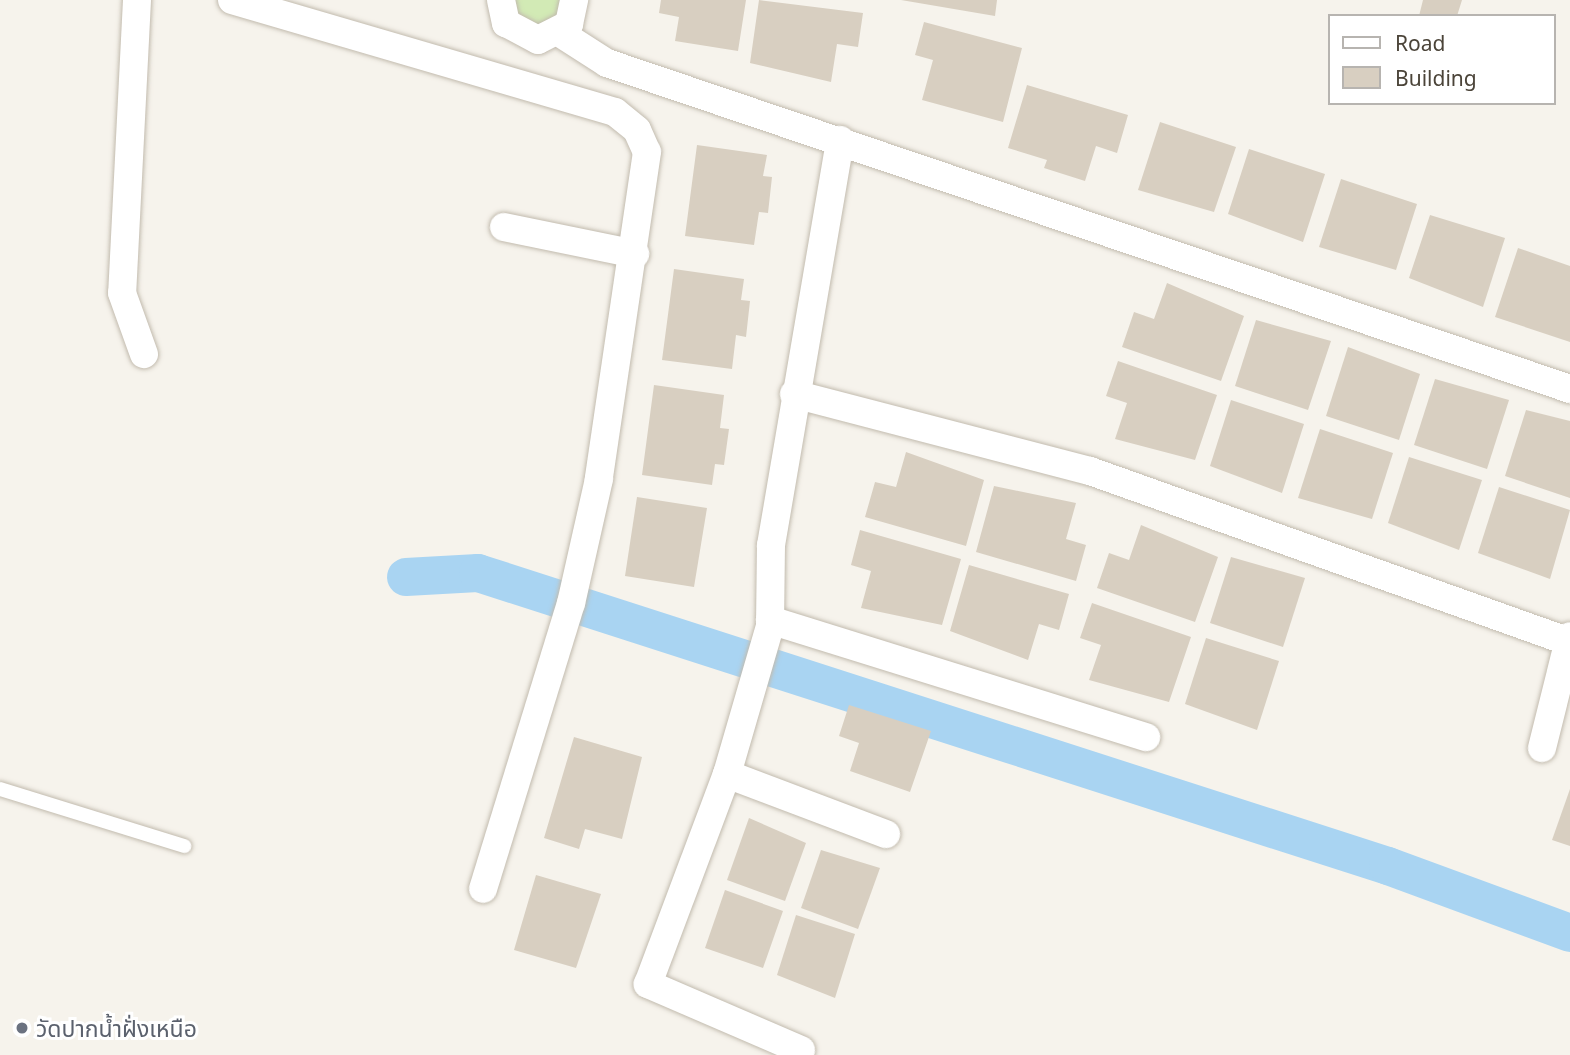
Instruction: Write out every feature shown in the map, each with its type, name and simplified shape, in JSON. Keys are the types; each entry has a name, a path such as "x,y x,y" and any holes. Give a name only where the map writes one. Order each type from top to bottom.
{"street":[{"path":"138,0 122,293 144,354"},
{"path":"501,0 506,23 525,38 560,33 607,63 1570,389"},
{"path":"560,33 574,13 575,0"},
{"path":"240,1 615,112 637,130 647,152 635,254 581,559 571,603 483,889"},
{"path":"802,1050 648,984 727,774 770,623 771,545 794,394 840,140"},
{"path":"504,227 635,254"},
{"path":"794,394 1090,471 1569,640 1542,748"},
{"path":"770,623 1146,737"},
{"path":"727,774 886,834"}],"lane":[{"path":"0,789 184,846"}],"green space":[{"path":"510,0 566,0 565,11 546,29 520,23"}],"building":[{"path":"661,0 746,0 738,51 675,41 679,17 659,13"},
{"path":"759,0 863,13 858,47 837,44 831,82 750,63"},
{"path":"901,0 997,0 995,16"},
{"path":"1423,0 1462,0 1458,14 1420,14"},
{"path":"924,22 1022,48 1003,122 922,100 933,60 915,55"},
{"path":"1027,85 1128,115 1117,153 1096,146 1085,181 1044,168 1047,160 1008,148"},
{"path":"1160,122 1236,147 1214,212 1138,190"},
{"path":"697,145 767,155 763,176 772,177 768,213 759,212 754,245 685,236"},
{"path":"1249,149 1325,174 1303,242 1228,214"},
{"path":"1341,179 1417,204 1396,270 1319,247"},
{"path":"1430,215 1505,238 1483,307 1409,278"},
{"path":"1518,248 1570,266 1570,342 1495,317"},
{"path":"674,269 744,279 741,300 750,301 746,337 736,335 732,369 662,360"},
{"path":"1167,283 1244,316 1221,381 1122,347 1134,312 1154,319"},
{"path":"1256,320 1331,341 1308,410 1235,386"},
{"path":"1348,347 1420,374 1399,440 1326,416"},
{"path":"1118,361 1217,395 1195,460 1115,439 1127,403 1106,396"},
{"path":"1435,379 1509,400 1487,469 1414,445"},
{"path":"654,385 724,395 720,428 729,429 724,465 715,464 712,485 642,475"},
{"path":"1231,400 1304,424 1282,493 1210,466"},
{"path":"1526,410 1570,421 1570,498 1505,476"},
{"path":"1320,429 1393,453 1372,519 1298,498"},
{"path":"906,452 984,480 966,546 865,517 875,482 896,487"},
{"path":"1409,457 1482,480 1459,550 1388,523"},
{"path":"994,486 1076,503 1066,539 1086,545 1076,581 976,552"},
{"path":"1499,487 1570,510 1550,579 1478,553"},
{"path":"637,497 707,508 694,587 625,576"},
{"path":"1141,525 1218,557 1195,622 1097,588 1109,553 1129,560"},
{"path":"860,530 961,559 942,625 861,608 871,571 851,565"},
{"path":"1231,557 1305,578 1283,647 1210,623"},
{"path":"969,565 1069,594 1059,630 1039,624 1028,660 950,631"},
{"path":"1092,603 1191,637 1169,702 1089,680 1101,645 1080,638"},
{"path":"1206,638 1279,661 1257,730 1185,704"},
{"path":"849,705 931,731 910,792 850,771 859,743 839,736"},
{"path":"574,737 642,757 622,839 585,829 579,849 544,838"},
{"path":"1570,789 1570,846 1552,840"},
{"path":"749,818 806,843 785,901 727,880"},
{"path":"821,850 880,868 858,929 801,908"},
{"path":"536,875 601,894 576,968 514,950"},
{"path":"725,890 783,911 763,968 705,948"},
{"path":"796,915 855,934 835,998 777,975"}],"waterway":[{"path":"406,577 478,573 1388,866 1570,933"}],"place":[{"name":"วัดปากน้ำฝั่งเหนือ","path":"22,1028"}]}
